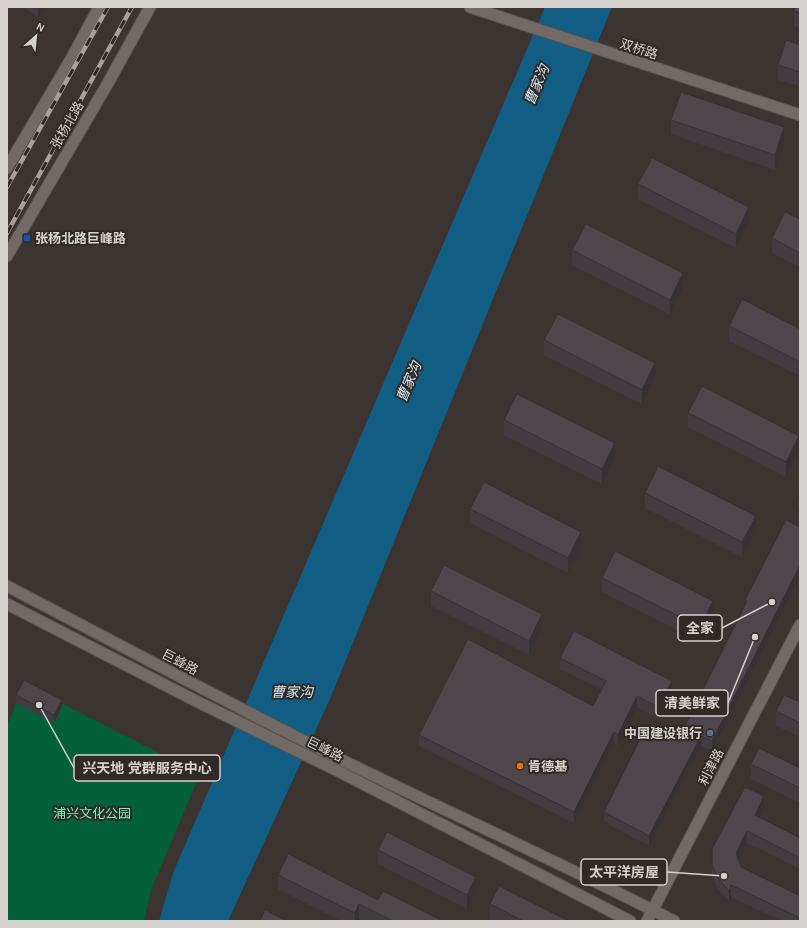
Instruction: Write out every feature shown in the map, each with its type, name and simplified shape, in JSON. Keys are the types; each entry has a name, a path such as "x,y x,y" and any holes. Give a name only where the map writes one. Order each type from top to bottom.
{"main road":[{"path":"7,168 71,59 99,7"},
{"name":"张杨北路","path":"7,256 108,83 150,7"},
{"name":"双桥路","path":"470,7 637,63 800,115"},
{"name":"巨蜂路","path":"7,586 204,690 341,760"},
{"name":"巨峰路","path":"7,604 198,702 336,770 630,921"},
{"name":"利津路","path":"647,921 800,625"},
{"name":"巨峰路","path":"341,760 674,921"}],"green space":[{"name":"浦兴文化公园","path":"24,684 200,774 151,890 144,921 7,921 7,726"}],"water":[{"name":"曹家沟","path":"545,7 612,7 330,699 228,921 159,921 173,873"}],"building":[{"path":"796,7 800,7 800,13 794,11"},
{"path":"786,40 800,45 800,72 778,65"},
{"path":"681,92 784,127 775,155 671,120"},
{"path":"652,158 749,207 736,234 638,184"},
{"path":"785,212 800,219 800,253 772,238"},
{"path":"586,224 683,273 670,300 572,250"},
{"path":"742,299 800,329 800,362 729,326"},
{"path":"558,314 655,363 642,390 544,340"},
{"path":"702,386 799,436 786,462 688,413"},
{"path":"517,394 615,443 602,469 504,420"},
{"path":"658,466 756,516 742,542 645,493"},
{"path":"484,482 581,532 568,558 470,509"},
{"path":"786,520 800,527 800,565 712,741 701,736 649,836 604,812 647,725 678,740 747,601 745,600"},
{"path":"615,551 713,601 700,627 602,578"},
{"path":"444,565 542,614 529,641 431,591"},
{"path":"574,631 672,681 658,707 637,696 618,735 614,732 574,812 419,735 468,639 593,706 606,681 560,658"},
{"path":"24,680 62,700 54,715 16,695"},
{"path":"784,695 800,702 800,723 776,711"},
{"path":"759,748 800,768 800,788 751,764"},
{"path":"745,787 764,796 755,815 800,838 800,858 747,831 736,853 741,867 800,896 800,918 731,885 729,891 718,878 712,865 712,849"},
{"path":"387,832 476,877 467,895 378,850"},
{"path":"288,854 378,900 383,891 443,921 393,921 359,904 355,913 278,875"},
{"path":"499,886 569,921 523,921 490,904"},
{"path":"265,910 287,921 260,921"}],"railway":[{"path":"7,187 108,7"},
{"path":"7,233 132,7"}],"place":[{"name":"张杨北路巨峰路","path":"27,238"},
{"name":"全家","path":"772,602"},
{"name":"清美鲜家","path":"755,637"},
{"name":"兴天地 党群服务中心","path":"39,705"},
{"name":"中国建设银行","path":"710,733"},
{"name":"肯德基","path":"520,766"},
{"name":"太平洋房屋","path":"724,876"}]}
